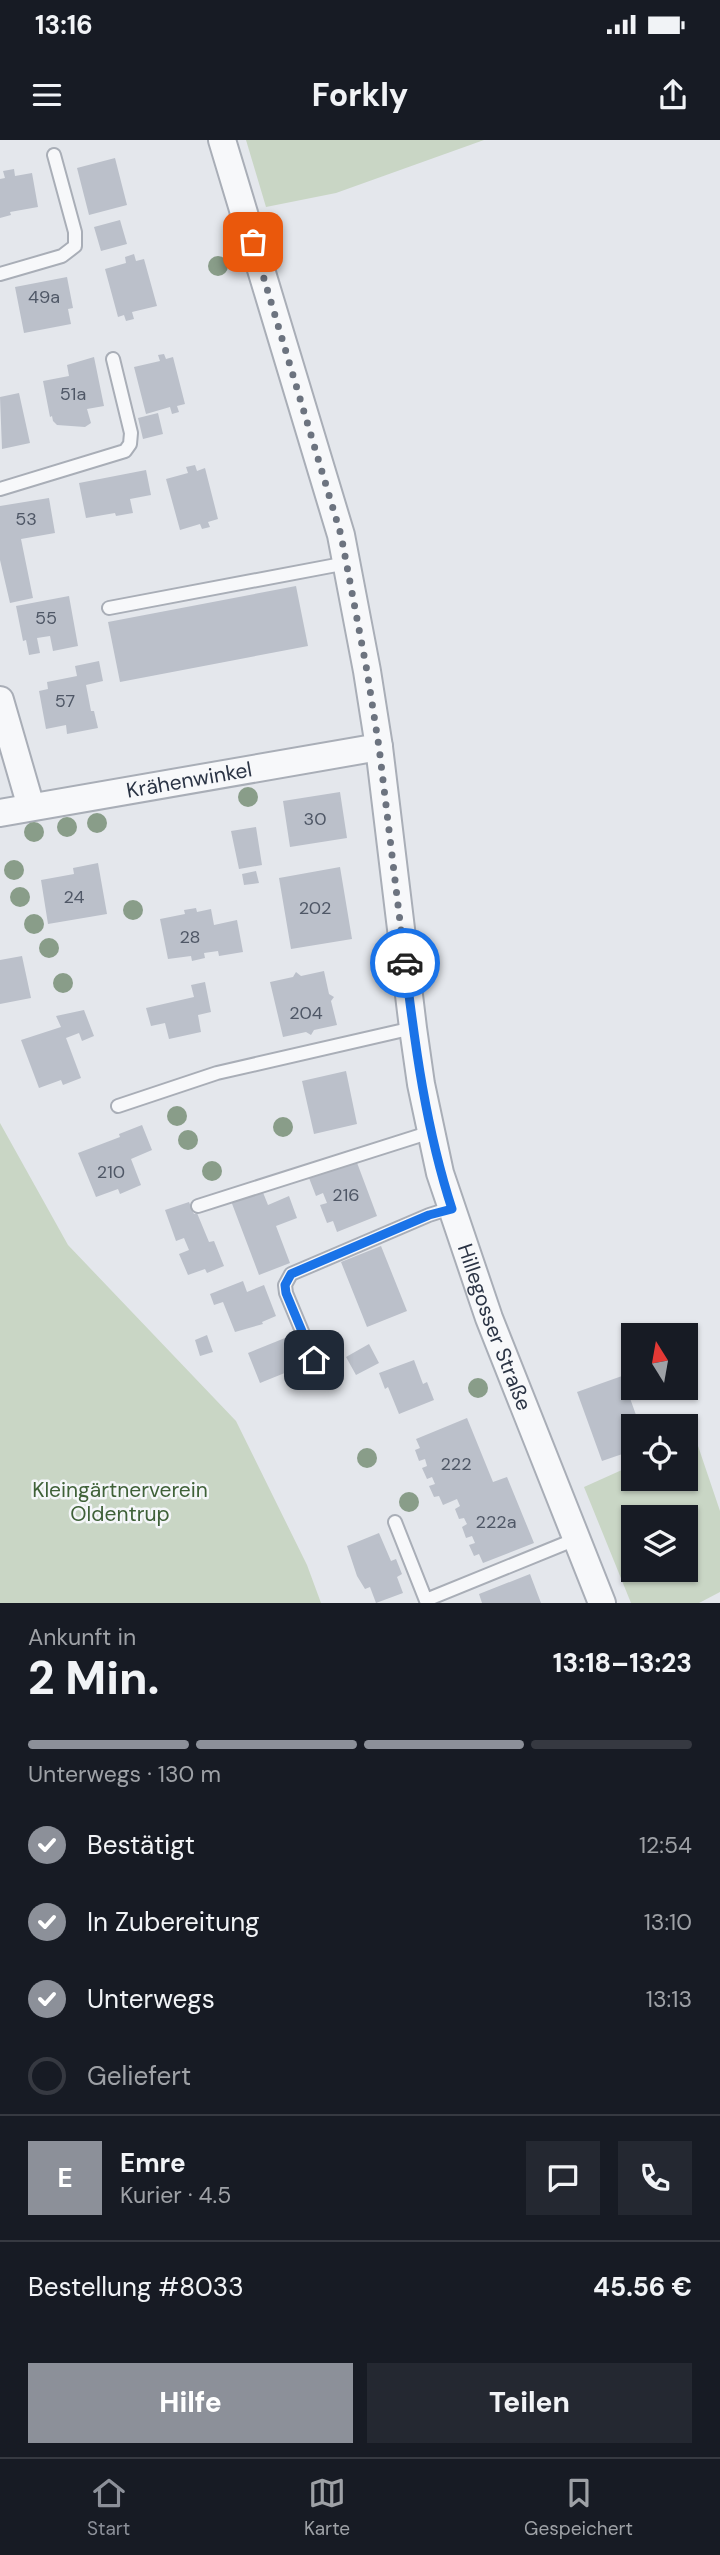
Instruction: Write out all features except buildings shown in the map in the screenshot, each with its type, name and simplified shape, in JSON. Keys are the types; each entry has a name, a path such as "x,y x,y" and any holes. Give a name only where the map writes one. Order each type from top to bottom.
{"street":[{"name":"Hillegosser Straße","path":"222,140 320,463 347,563 379,747 413,1028 431,1132 452,1209 489,1318 602,1603"},
{"path":"0,700 31,807"},
{"name":"Krähenwinkel","path":"0,813 379,747"}],"lane":[{"path":"0,274 62,256 75,246 75,232 54,155"},
{"path":"0,489 125,451 131,444 131,433 113,359"},
{"path":"109,608 347,563"},
{"path":"118,1106 217,1073 413,1028"},
{"path":"198,1206 431,1132"},
{"path":"314,1360 286,1293 285,1285 291,1274 429,1215 452,1209"},
{"path":"395,1522 427,1602 576,1539"}],"green space":[{"path":"246,140 484,140 336,193 266,207"},
{"name":"Kleingärtnerverein Oldentrup","path":"0,1123 68,1245 236,1421 307,1565 321,1603 0,1603"},
{"path":"698,1446 720,1511 720,1592 699,1603 631,1603 622,1582 698,1582 698,1505 621,1505 621,1578 584,1487 621,1470 621,1491 698,1491"}],"way so far":[{"path":"253,242 341,535 379,747 405,963"}],"route":[{"path":"314,1360 286,1293 285,1285 291,1274 429,1215 452,1209 440,1173 421,1084 405,963"}]}
